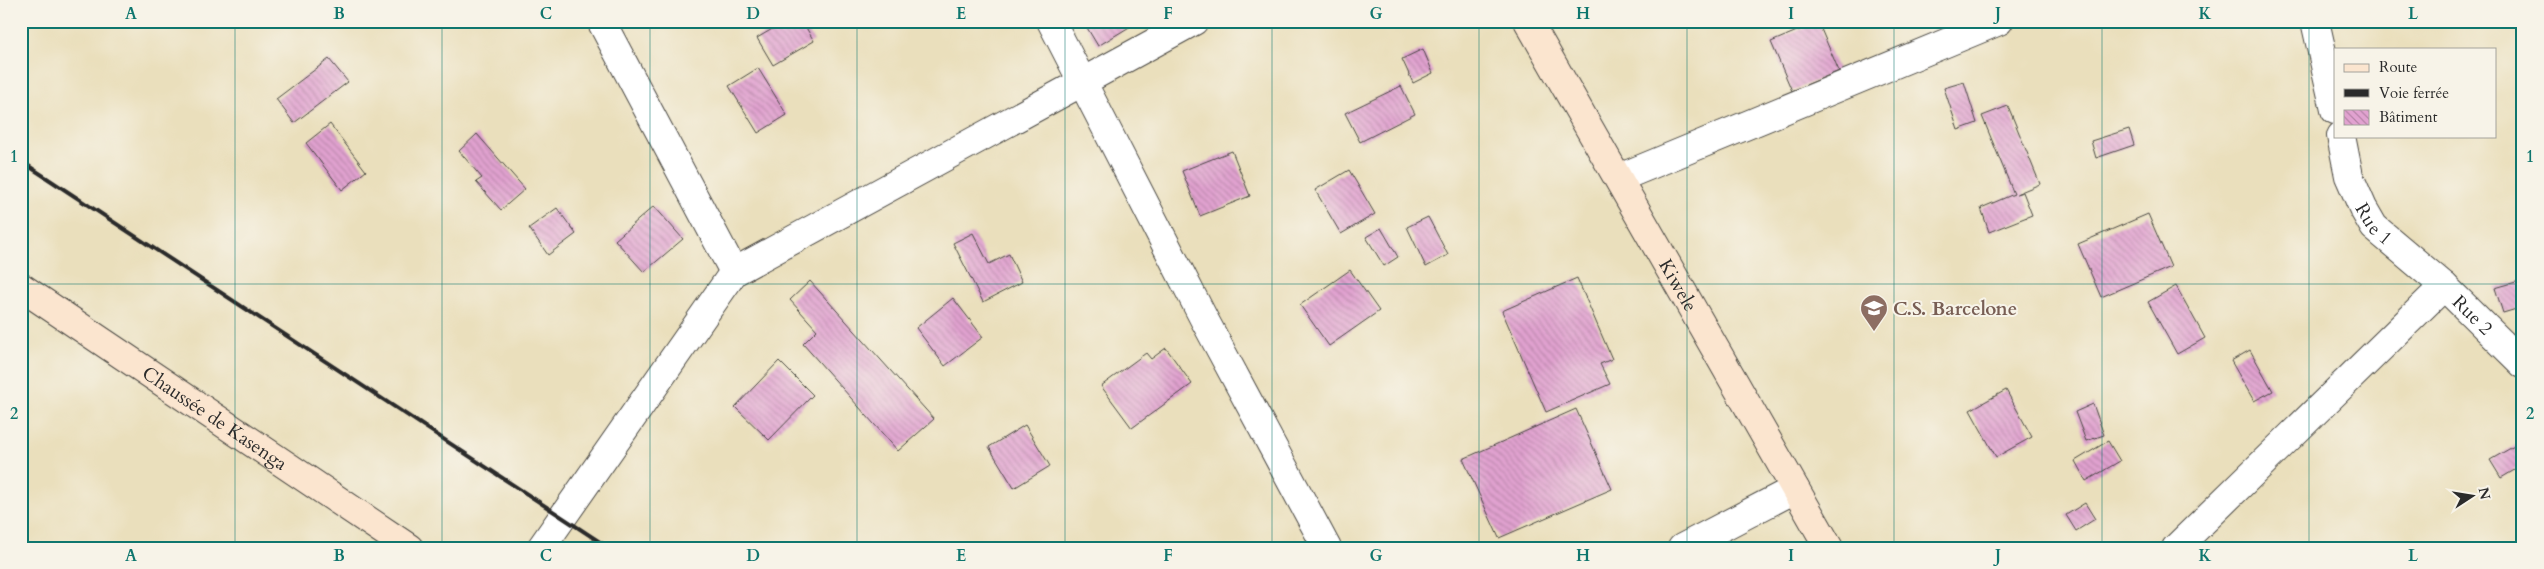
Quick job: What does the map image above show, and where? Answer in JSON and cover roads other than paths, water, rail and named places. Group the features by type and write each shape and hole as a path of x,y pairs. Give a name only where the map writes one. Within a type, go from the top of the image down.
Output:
{"street":[{"path":"601,21 734,272"},
{"path":"1051,21 1200,310 1327,548"},
{"path":"541,548 734,272 1194,21"},
{"name":"Kiwele","path":"1528,21 1828,548"},
{"path":"1619,178 1999,21"},
{"path":"2315,21 2334,106"},
{"name":"Rue 1","path":"2341,138 2349,176 2362,208 2374,227 2444,286"},
{"path":"2176,548 2444,286"},
{"name":"Rue 2","path":"2444,286 2523,364"},
{"name":"Chaussée de Kasenga","path":"21,287 409,548"},
{"path":"1682,548 1795,489"}],"railway":[{"path":"21,161 609,548"}],"place":[{"name":"C.S. Barcelone","path":"1874,332"}]}
